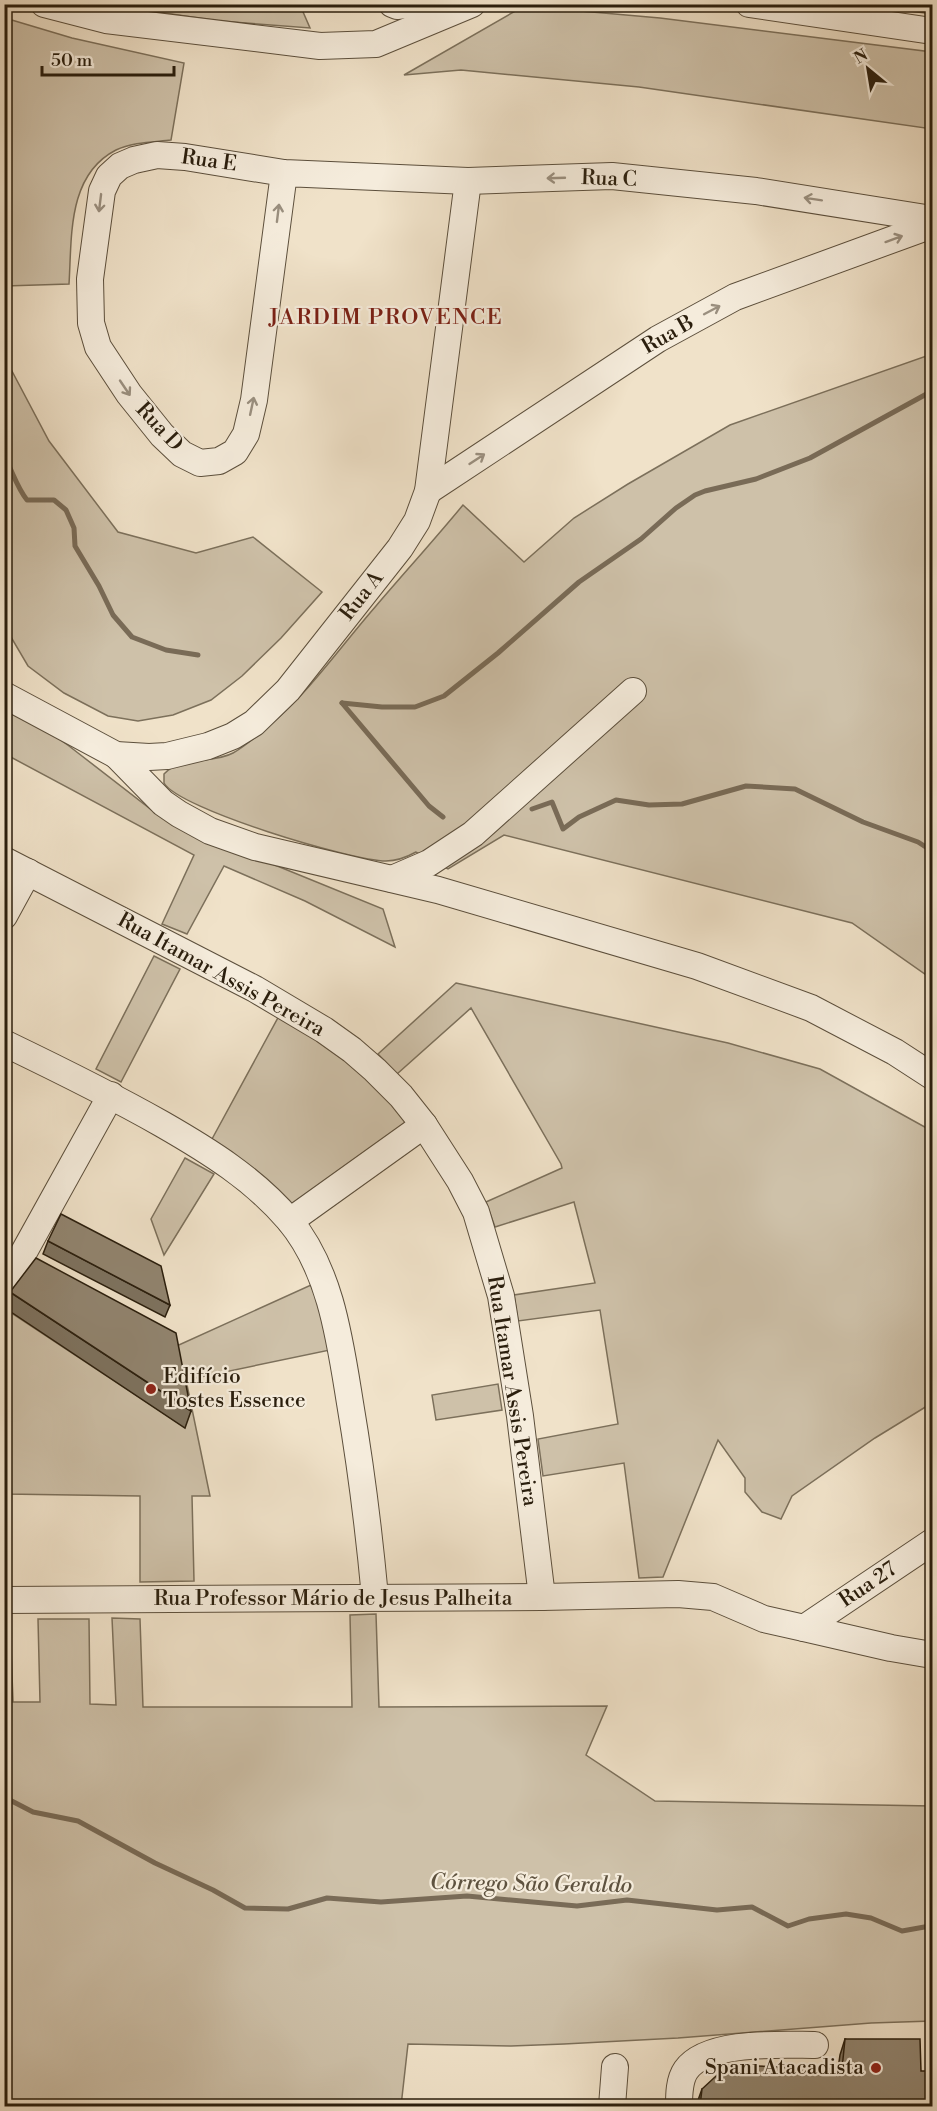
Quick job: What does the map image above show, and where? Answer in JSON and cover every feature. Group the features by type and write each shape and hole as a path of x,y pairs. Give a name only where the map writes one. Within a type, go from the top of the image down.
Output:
{"street":[{"path":"44,4 106,20 320,46 376,44 472,4"},
{"path":"392,4 397,6 412,4"},
{"path":"749,4 933,30"},
{"name":"Rua E","path":"134,160 157,155 185,157 284,173"},
{"name":"Rua D","path":"134,160 120,166 109,176 102,191 90,279 91,323 98,347 129,394 162,435 182,454 200,463 219,461 235,452 246,434 254,400 284,173"},
{"name":"Rua C","path":"284,173 468,181 612,176 756,190 933,219"},
{"name":"Rua A","path":"4,695 116,755 149,757 186,752 233,735 254,723 288,690 400,548 417,520 428,491 468,181"},
{"path":"848,205 860,216 865,233 861,250"},
{"name":"Rua B","path":"428,491 658,339 735,297 933,225"},
{"path":"392,879 437,858 473,834 633,691"},
{"path":"116,755 163,803 210,831 255,847 438,890 697,966 759,987 838,1021 933,1076"},
{"name":"Rua Itamar Assis Pereira","path":"4,860 255,989 324,1030 375,1070 401,1096 424,1125 460,1181 476,1212 501,1296 520,1416 542,1597"},
{"path":"4,916 28,872"},
{"path":"4,1043 111,1095 217,1157 261,1191 290,1221 317,1267 340,1339 362,1474 375,1597"},
{"path":"4,1288 111,1095"},
{"path":"290,1221 424,1125"},
{"name":"Rua 27","path":"804,1628 933,1542"},
{"name":"Rua Professor Mário de Jesus Palheita","path":"4,1600 662,1595"},
{"name":"Rua 27","path":"662,1595 712,1598 764,1620 933,1655"},
{"path":"679,2106 683,2076 687,2068 699,2058 717,2052 753,2046 815,2045"},
{"path":"612,2106 615,2067"}],"shaded area":[{"path":"110,5 300,5 310,28 219,21"},
{"path":"862,5 932,5 932,14"},
{"path":"524,6 660,18 932,52 932,129 639,87 461,70 404,75"},
{"path":"5,18 72,38 184,63 171,140 122,147 100,161 88,175 75,209 69,284 5,286"},
{"path":"932,354 932,979 852,923 504,835 448,869 416,852 394,860 367,859 305,843 232,819 176,794 164,783 164,774 171,768 188,762 233,753 257,736 285,711 312,683 463,505 524,562 574,518 730,425"},
{"path":"4,356 49,441 118,532 196,553 253,537 322,592 281,638 242,676 211,700 173,715 138,721 108,716 64,693 28,666 8,632 4,572"},
{"path":"4,707 45,729 157,814 383,909 395,947 305,901 224,866 187,934 162,924 194,855 5,754"},
{"path":"154,956 180,969 121,1082 96,1069"},
{"path":"456,983 728,1043 820,1069 932,1131 932,1403 875,1438 792,1496 781,1519 762,1512 745,1492 745,1478 718,1440 663,1577 639,1578 624,1463 543,1476 538,1439 618,1424 600,1310 518,1321 514,1295 595,1283 574,1202 495,1227 486,1202 562,1168 561,1164 471,1008 397,1074 378,1054"},
{"path":"280,1014 353,1064 411,1121 292,1209 212,1139"},
{"path":"185,1158 214,1174 164,1255 151,1219"},
{"path":"311,1285 323,1318 330,1350 186,1380 210,1496 192,1496 194,1581 140,1582 140,1496 5,1494 4,1308 184,1427 170,1349"},
{"path":"498,1384 502,1410 436,1420 432,1395"},
{"path":"376,1614 379,1707 607,1706 586,1755 655,1801 932,1806 932,2021 871,2023 564,2044 511,2046 408,2044 401,2106 5,2106 5,1619 10,1619 13,1702 40,1702 38,1619 89,1619 90,1704 116,1705 112,1618 140,1619 143,1707 352,1707 350,1615"}],"building":[{"path":"61,1214 161,1266 170,1305 48,1241"},
{"name":"Edifício Tostes Essence","path":"36,1258 176,1333 191,1411 10,1292"},
{"name":"Spani Atacadista","path":"845,2039 920,2039 921,2071 933,2071 933,2106 700,2106 702,2089 728,2065 842,2069"}],"waterway":[{"path":"342,703 382,707 415,707 444,696 498,653 579,582 641,539 676,508 695,495 756,479 810,458 932,391"},
{"path":"4,456 27,500 54,500 66,510 74,528 75,546 113,615 132,637 166,650 198,655"},
{"path":"342,703 429,806 443,817"},
{"path":"532,809 552,802 563,829 579,817 616,800 649,805 682,804 746,786 795,789 863,822 918,842 932,851"},
{"name":"Córrego São Geraldo","path":"4,1797 33,1812 78,1821 245,1908 288,1909 327,1898 381,1902 467,1896 577,1906 627,1900 717,1910 752,1907 788,1926 809,1919 846,1914 871,1918 902,1931 930,1926 932,1928"}],"place":[{"name":"Edifício Tostes Essence","path":"151,1389"},
{"name":"Spani Atacadista","path":"876,2068"}],"district":[{"name":"JARDIM PROVENCE","path":"386,317"}]}
